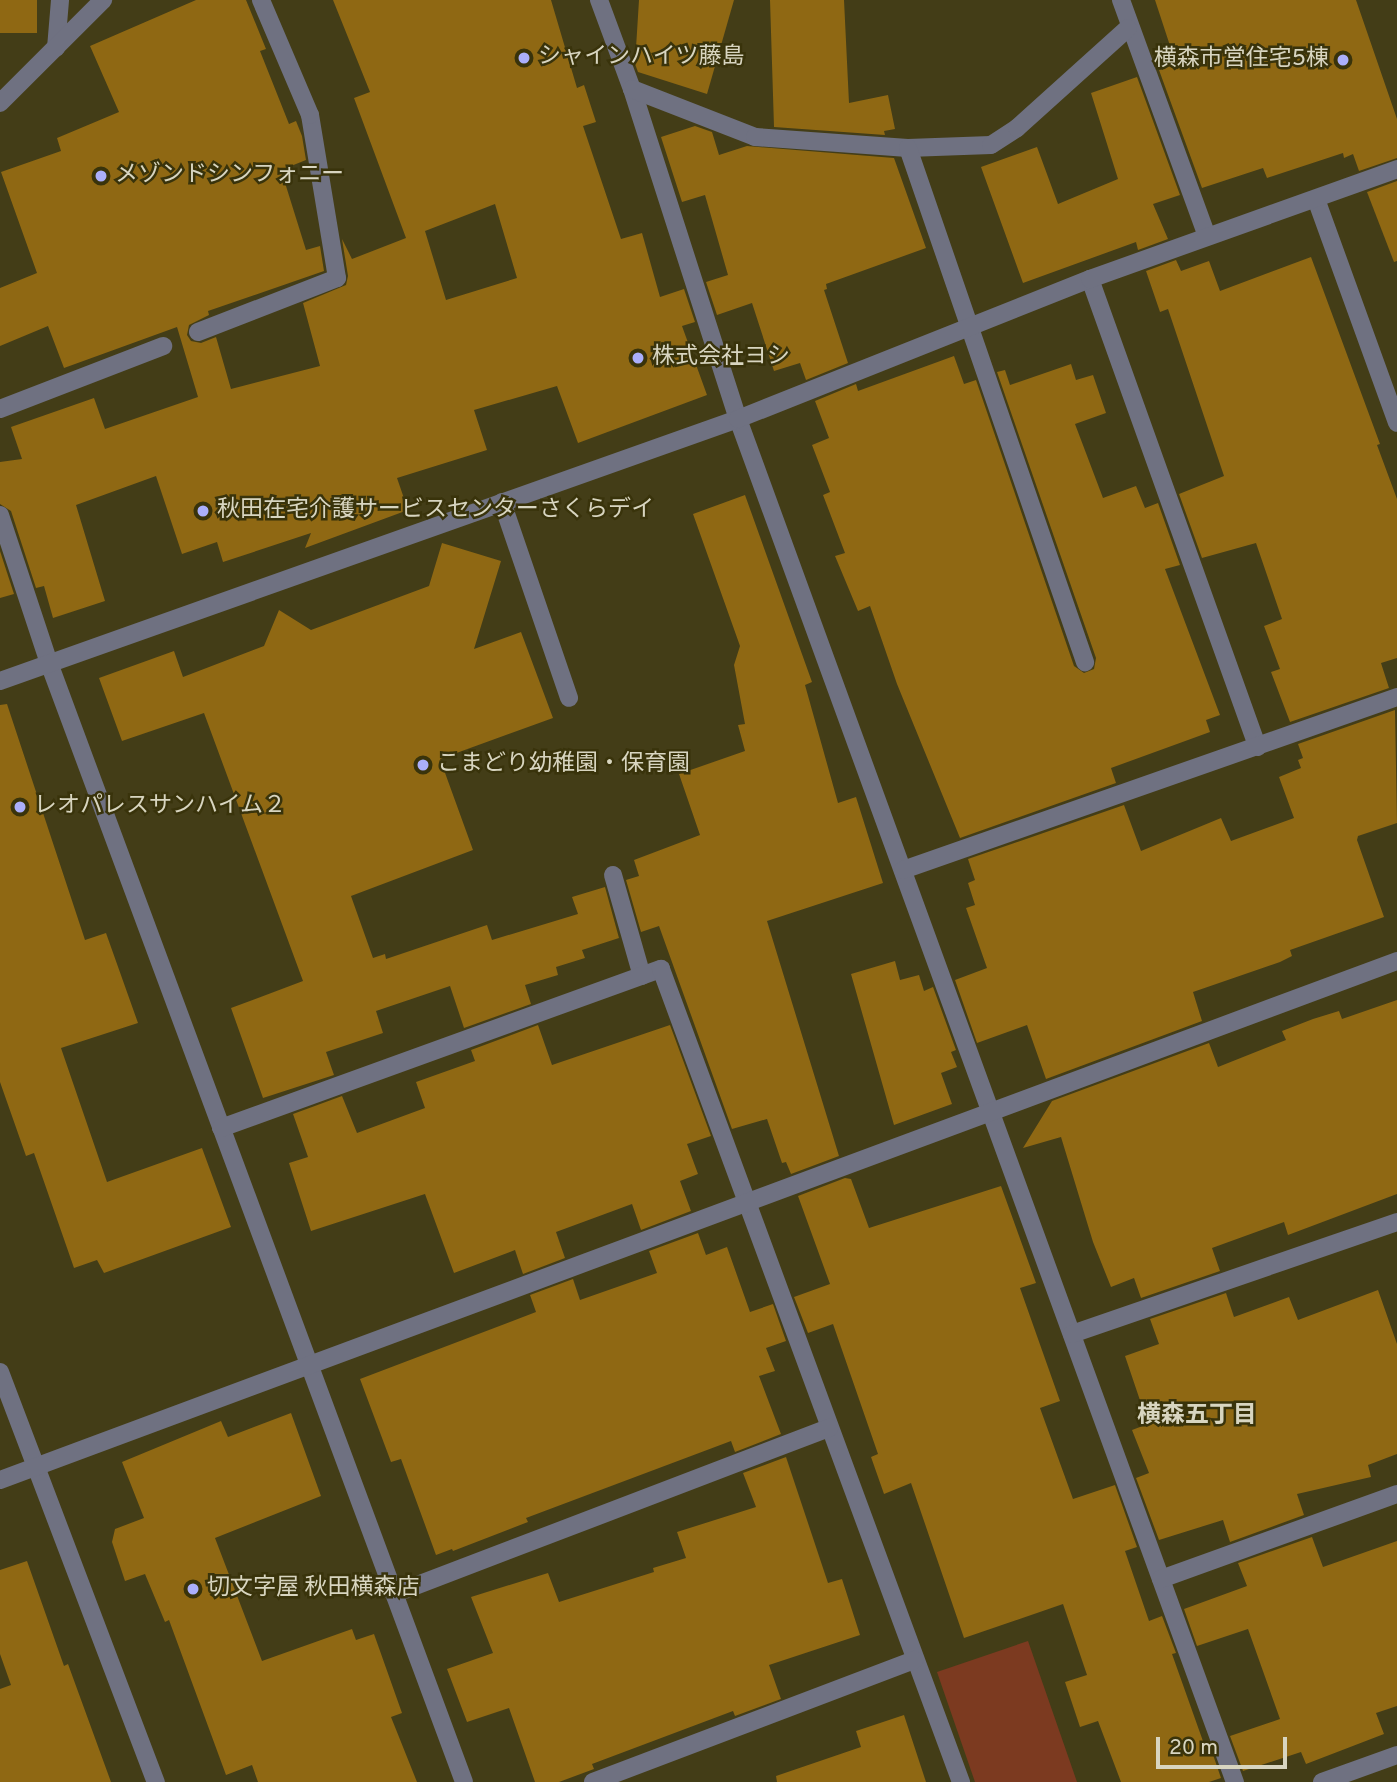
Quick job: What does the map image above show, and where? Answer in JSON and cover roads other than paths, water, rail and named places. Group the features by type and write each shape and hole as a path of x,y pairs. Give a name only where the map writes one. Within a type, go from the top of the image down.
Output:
{"street":[{"path":"56,48 60,0"},
{"path":"0,103 103,0"},
{"path":"198,332 337,278 310,115 261,0"},
{"path":"600,0 632,89 738,419 1235,1782"},
{"path":"1121,0 1128,27 1207,236"},
{"path":"632,89 755,137 908,148 991,145 1017,128 1128,27"},
{"path":"908,148 1085,662"},
{"path":"0,681 738,419 1090,279 1397,169"},
{"path":"1316,199 1397,423"},
{"path":"1090,279 1258,747"},
{"path":"0,409 163,346"},
{"path":"502,502 569,698"},
{"path":"0,515 49,663 464,1782"},
{"path":"903,870 1397,697"},
{"path":"613,875 642,976"},
{"path":"0,1480 310,1366 744,1201 1397,961"},
{"path":"221,1128 661,969 744,1201 961,1782"},
{"path":"1072,1334 1397,1222"},
{"path":"0,1372 34,1468 156,1782"},
{"path":"394,1594 829,1429"},
{"path":"1161,1579 1397,1494"},
{"path":"593,1782 915,1660"},
{"path":"1322,1782 1397,1755"}],"place":[{"name":"シャインハイツ藤島","path":"524,58"},
{"name":"横森市営住宅5棟","path":"1343,60"},
{"name":"メゾンドシンフォニー","path":"101,176"},
{"name":"株式会社ヨシ","path":"638,358"},
{"name":"秋田在宅介護サービスセンターさくらデイ","path":"203,511"},
{"name":"こまどり幼稚園・保育園","path":"423,765"},
{"name":"レオパレスサンハイム２","path":"20,807"},
{"name":"切文字屋 秋田横森店","path":"193,1589"}],"district":[{"name":"横森五丁目","path":"1197,1417"}]}
